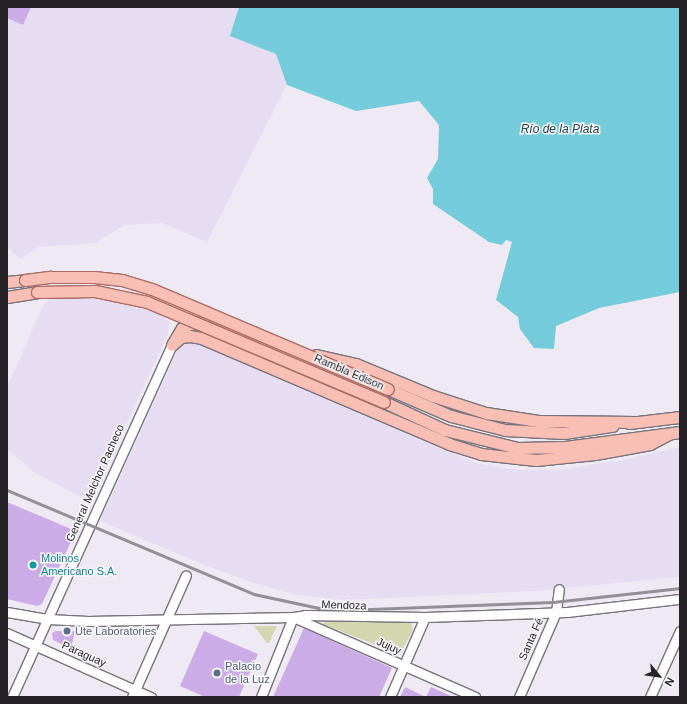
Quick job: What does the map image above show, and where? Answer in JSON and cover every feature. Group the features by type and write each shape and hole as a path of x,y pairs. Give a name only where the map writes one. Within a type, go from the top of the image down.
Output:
{"main road":[{"name":"Rambla Edison","path":"7,282 51,276 94,277 122,280 152,289 451,416 505,430 564,433 680,417"},
{"name":"Rambla Edison","path":"7,297 37,292 95,291 147,302 453,432 518,448 565,447 674,433"},
{"path":"172,345 182,328 190,324 204,322 356,364 433,396 486,413 538,421 635,422"},
{"path":"172,345 182,338 190,336 201,338 435,438 481,454 536,460 595,454 650,444 674,433"}],"street":[{"name":"General Melchor Pacheco","path":"12,697 172,345"},
{"path":"133,693 186,575"},
{"name":"Santa Fé","path":"519,697 556,612 560,589"},
{"name":"Mendoza","path":"7,612 48,619 165,620 293,617 305,615 425,617 556,612 680,599"},
{"path":"260,697 293,617"},
{"name":"Jujuy","path":"293,617 475,697"},
{"path":"390,697 425,617"},
{"path":"650,697 680,630"},
{"name":"Paraguay","path":"7,633 133,693 151,697"}],"shaded area":[{"path":"7,7 239,7 231,36 276,54 287,85 207,242 162,223 124,225 96,243 39,247 20,259 7,247"},
{"path":"65,291 126,301 161,315 170,323 168,334 91,502 35,473 7,449 7,387 42,308 53,295"},
{"path":"185,334 433,446 479,464 519,470 564,469 627,459 680,447 680,577 535,591 347,600 297,595 254,583 207,566 100,521"}],"green space":[{"path":"405,620 411,622 413,630 400,654 322,624 325,622"},
{"path":"254,626 277,626 269,643 267,643"}],"water":[{"name":"Río de la Plata","path":"239,7 680,7 680,292 599,308 556,326 554,349 534,348 520,329 518,317 496,300 512,242 506,240 502,245 489,242 433,204 433,189 427,178 438,159 439,125 419,101 356,111 287,85 276,54 230,36"}],"building":[{"path":"8,7 31,7 23,25 7,18"},
{"name":"Molinos Americano S.A.","path":"7,502 76,531 42,604 37,606 7,599"},
{"path":"304,628 392,668 379,697 273,697"},
{"path":"56,631 75,631 71,648 53,640 52,633"},
{"name":"Palacio de la Luz","path":"204,631 258,654 239,697 205,697 180,686"},
{"path":"405,687 426,697 400,697"},
{"path":"431,687 453,697 426,697"}],"railway":[{"path":"7,490 254,594 319,608 371,609 553,602 680,588"}],"place":[{"name":"Molinos Americano S.A.","path":"33,565"},
{"name":"Ute Laboratories","path":"67,631"},
{"name":"Palacio de la Luz","path":"217,673"}]}
